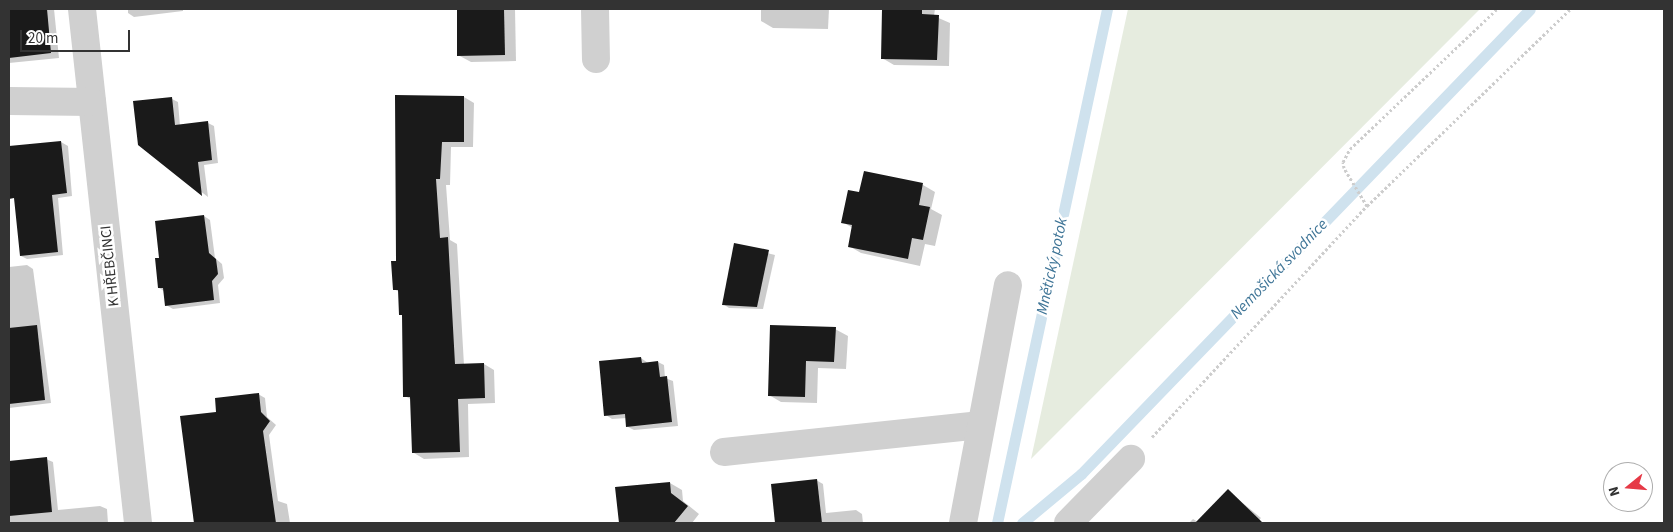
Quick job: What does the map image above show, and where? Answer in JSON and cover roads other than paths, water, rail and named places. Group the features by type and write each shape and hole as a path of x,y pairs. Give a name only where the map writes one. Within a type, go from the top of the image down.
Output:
{"street":[{"name":"K HŘEBČINCI","path":"82,9 138,523"},
{"path":"595,9 596,59"},
{"path":"9,101 92,102"},
{"path":"964,523 1008,286"},
{"path":"724,452 981,425"},
{"path":"1068,523 1132,459"}],"waterway":[{"name":"Mnětický potok","path":"997,523 1107,9"},
{"name":"Nemošická svodnice","path":"1022,523 1081,474 1530,9"}]}
